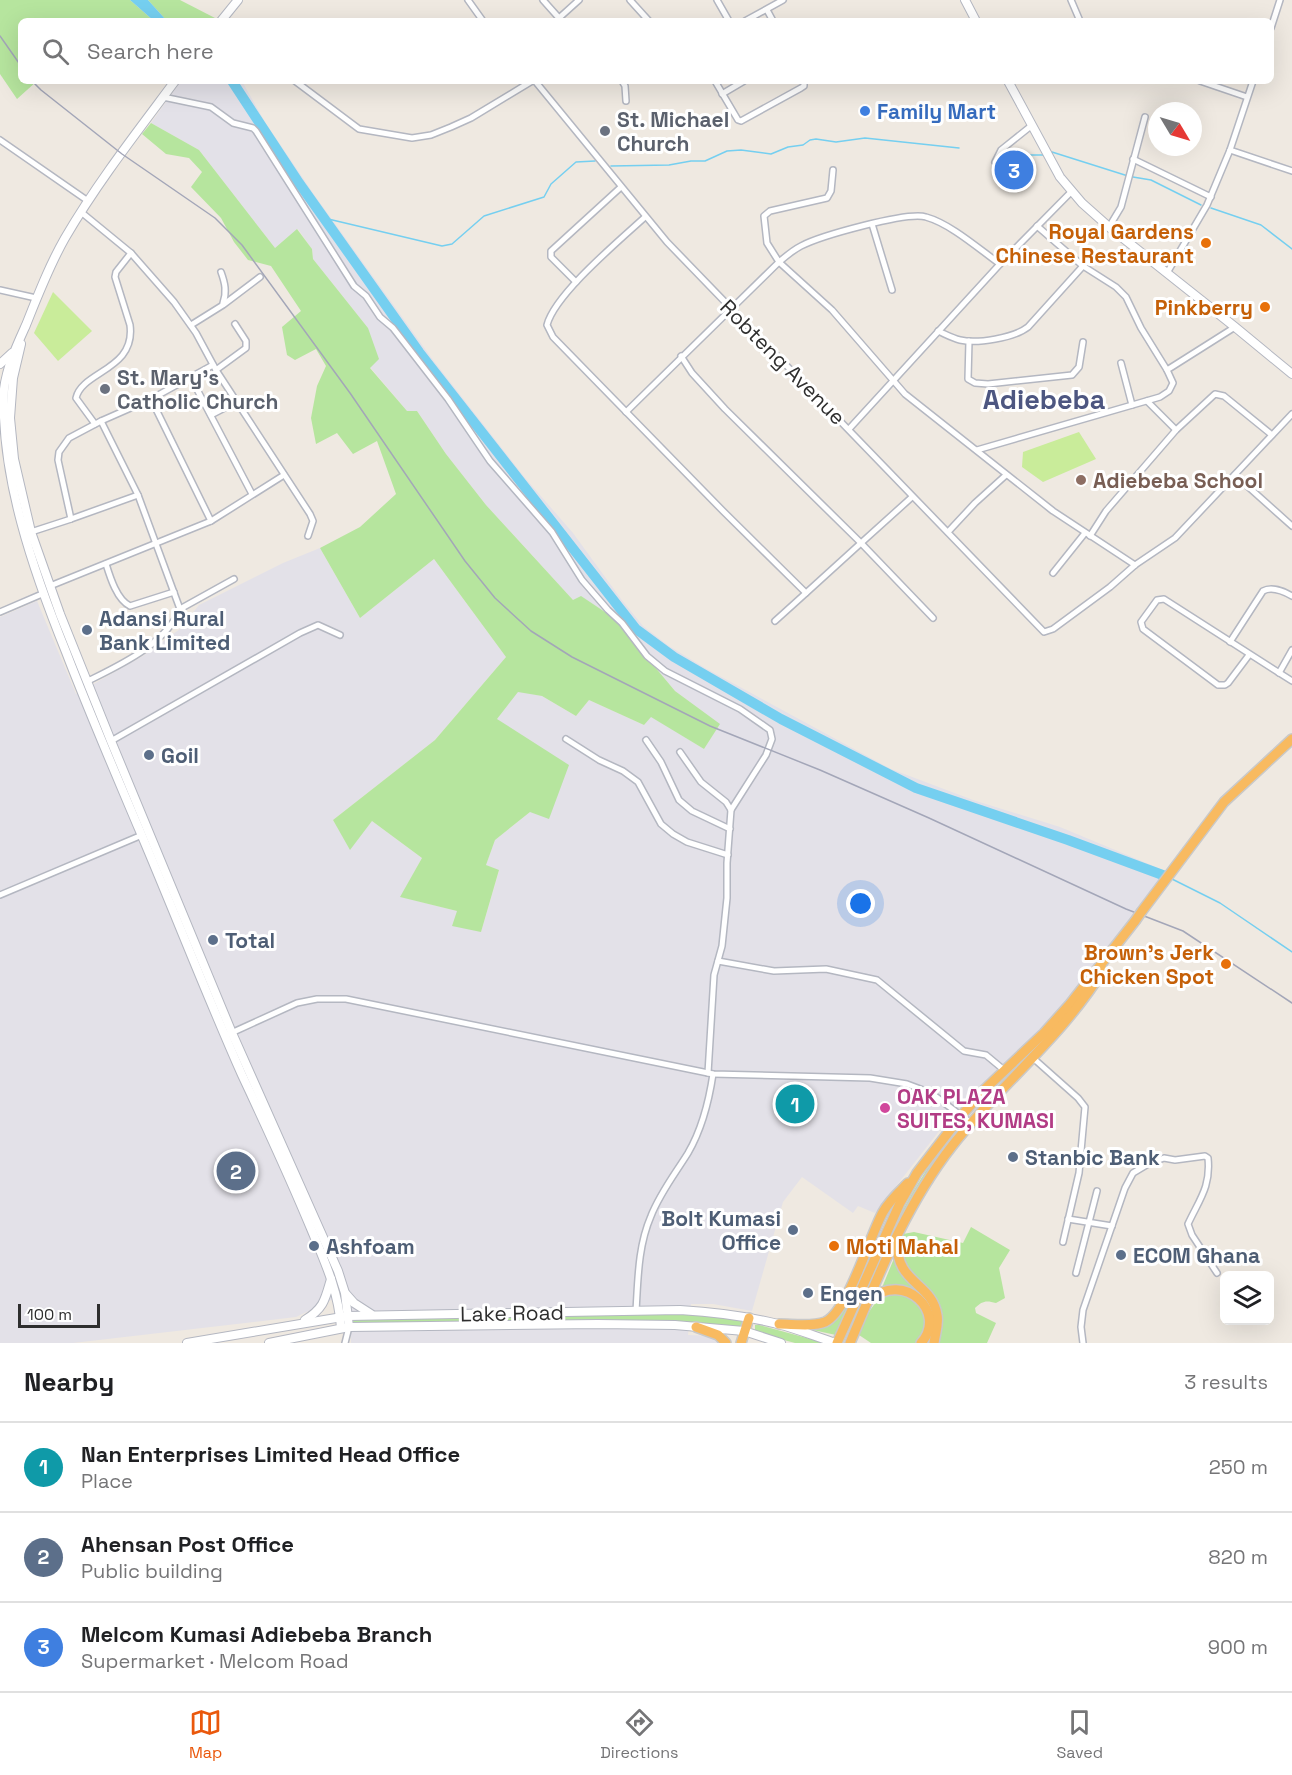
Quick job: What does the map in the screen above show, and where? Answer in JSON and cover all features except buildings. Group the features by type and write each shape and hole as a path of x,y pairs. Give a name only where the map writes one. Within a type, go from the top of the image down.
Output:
{"highway":[{"path":"850,1343 897,1234 934,1172 991,1100 1034,1058 1229,796 1292,739"},
{"path":"779,1324 819,1324 834,1317 858,1271 884,1211 961,1116 1004,1070 1075,1004"},
{"path":"836,1343 900,1203 917,1173"},
{"path":"897,1234 897,1255 902,1268 928,1296 937,1311 938,1326 934,1342"},
{"path":"866,1305 880,1293 895,1289 909,1292 924,1306 929,1320 927,1334 921,1343"},
{"path":"741,1343 749,1318"},
{"path":"696,1327 718,1335 726,1343"}],"main road":[{"path":"227,18 238,0"},
{"path":"965,0 974,18"},
{"path":"145,833 102,744 42,594 22,535 12,496 1,417 2,388 15,350 50,266 88,201 173,84"},
{"path":"1010,84 1060,177 1071,192 1108,227 1292,374"},
{"path":"24,330 13,378 10,418 14,459 31,532 145,833 302,1206 344,1316"},
{"path":"0,364 15,350"},
{"path":"228,1034 322,1231 338,1271 345,1293 345,1327"},
{"path":"301,1322 321,1308 331,1278"},
{"path":"345,1293 354,1303 373,1315"},
{"name":"Lake Road","path":"187,1343 344,1316 691,1311 723,1313 779,1324 836,1343"},
{"name":"Lake Road","path":"269,1343 345,1327 598,1324 744,1331 781,1343"}],"street":[{"path":"468,0 481,18"},
{"path":"543,0 557,18"},
{"path":"561,18 579,0"},
{"path":"630,0 646,18"},
{"path":"717,0 727,18"},
{"path":"751,18 783,0"},
{"path":"1071,0 1079,18"},
{"path":"1274,19 1280,0"},
{"path":"767,10 771,18"},
{"path":"299,84 359,129 412,138 431,135 471,118 528,84"},
{"name":"Robteng Avenue","path":"535,84 645,217 731,310 1044,632 1053,629 1110,587 1135,565"},
{"path":"624,84 626,101"},
{"path":"717,84 738,120 741,121 801,88 804,84"},
{"path":"722,94 739,84"},
{"path":"1209,84 1247,97"},
{"path":"1167,273 1211,197 1230,150 1252,84"},
{"path":"163,97 211,107 233,123 256,131 354,286 366,296 380,317 393,328 448,399 490,461 552,532 582,580 622,623 646,656 665,671 740,709 770,730 772,738 766,755 731,810 727,898 722,946 714,975 708,1100 688,1152 658,1200 644,1234 636,1311"},
{"path":"1108,227 1120,211 1145,117"},
{"path":"995,162 1001,150 1031,126"},
{"path":"0,140 88,201"},
{"path":"1230,150 1292,171"},
{"path":"1133,159 1211,197"},
{"path":"833,170 831,191 826,198 770,210 764,216 767,243 779,262 832,310 905,394 1006,475 1088,535 1135,565 1182,532 1292,414"},
{"path":"576,282 551,257 551,251 621,187"},
{"path":"849,429 938,330 1071,192"},
{"path":"81,212 131,253 166,291 191,325 214,368 313,521 308,536"},
{"path":"626,412 779,262 794,250 810,242 872,224 924,216 959,235 1000,264"},
{"path":"645,217 576,282 551,314 547,329 806,593"},
{"path":"872,224 892,290"},
{"path":"977,450 1147,401 1166,394 1171,387 1172,379 1141,328 1126,297 1116,287 1083,266 1037,226"},
{"path":"131,253 115,274 130,325 128,345 121,357 83,387 76,398 98,422 138,495 180,609"},
{"path":"938,330 953,338 969,341 998,338 1025,330 1083,266"},
{"path":"221,272 226,284 223,305"},
{"path":"191,325 223,305 260,277"},
{"path":"0,290 36,298"},
{"path":"71,519 59,472 59,452 69,438 98,422 214,368 246,348 246,341 235,324"},
{"path":"1167,370 1235,327"},
{"path":"969,341 968,379 975,383 988,384 1072,375 1079,367 1083,342"},
{"path":"681,356 692,373 725,409 861,543 933,618"},
{"path":"1121,363 1132,405"},
{"path":"191,378 252,494"},
{"path":"1053,573 1176,430 1211,397 1220,393 1272,435"},
{"path":"151,399 211,521"},
{"path":"1147,401 1176,430"},
{"path":"211,415 236,402"},
{"path":"50,586 211,521 284,475"},
{"path":"948,532 1006,475"},
{"path":"1235,475 1292,526"},
{"path":"31,532 138,495"},
{"path":"775,621 912,497"},
{"path":"106,564 115,587 126,604 130,606 174,592"},
{"path":"88,681 148,646 173,624 180,609 234,579"},
{"path":"1230,642 1263,591 1279,590 1292,596"},
{"path":"0,612 42,594"},
{"path":"1249,655 1228,683 1218,685 1143,629 1141,622 1157,600 1162,598 1292,681"},
{"path":"111,741 300,633 318,625 340,635"},
{"path":"1279,673 1292,650"},
{"path":"566,739 598,760 624,771 638,782 661,824 673,834 687,842 728,855"},
{"path":"646,740 661,762 683,804 692,811 730,829"},
{"path":"680,752 701,782 726,802 731,810"},
{"path":"0,895 145,833"},
{"path":"718,961 774,971 826,969 877,980 964,1051 986,1055 1004,1070"},
{"path":"228,1034 297,1003 317,999 345,999 711,1074 870,1078 919,1088 931,1093 971,1123"},
{"path":"1034,1058 1078,1098 1084,1107 1079,1173 1063,1242"},
{"path":"1083,1343 1081,1328 1083,1310 1112,1226 1133,1173 1148,1164 1164,1158 1175,1160 1205,1156 1208,1158 1208,1182 1204,1195 1188,1224 1192,1235 1217,1273"},
{"path":"1076,1273 1097,1191"},
{"path":"1068,1219 1112,1226"},
{"path":"345,1327 345,1343"}],"shaded area":[{"path":"179,84 244,84 265,122 313,193 433,360 526,479 573,533 643,626 669,646 891,769 973,800 1060,827 1168,872 1078,988 1032,1038 969,1097 875,1213 858,1206 853,1213 802,1177 783,1202 752,1311 713,1304 691,1304 688,1335 712,1336 720,1343 351,1343 350,1291 296,1317 73,1343 0,1343 0,617 37,601 76,694 143,656 180,629 199,605 283,563 320,548 360,618 434,559 506,657 435,740 333,820 350,849 372,821 422,858 401,897 457,911 481,932 499,871 486,865 495,840 530,812 497,719 518,691 542,696 576,716 589,700 644,725 651,716 704,749 719,724 675,691 614,618 573,600 486,505 446,454 417,411 407,411 370,367 368,328 313,259 312,249 298,229 275,248 199,150 151,123"}],"green space":[{"path":"0,0 130,0 151,18 18,18 18,84 34,84 17,99 0,74"},
{"path":"148,0 180,0 215,18 164,18"},
{"path":"151,123 199,150 275,248 297,229 312,249 313,259 368,328 379,359 370,368 407,411 417,411 446,454 486,505 573,600 581,596 614,618 675,691 720,724 704,749 651,717 644,725 589,700 576,716 542,696 518,692 497,719 569,765 549,819 530,812 495,840 486,865 499,870 481,932 452,926 457,911 400,897 422,858 372,821 350,850 333,820 435,740 506,657 434,559 360,618 320,548 360,527 396,494 377,441 353,454 337,433 316,444 311,418 317,386 326,366 316,349 295,360 287,355 282,327 301,311 271,266 248,260 234,242 221,218 191,187 202,172 189,158 166,154 142,134"},
{"path":"53,292 92,331 58,361 34,333"},
{"path":"1079,432 1096,459 1043,482 1022,467 1023,452"},
{"path":"962,1122 964,1124 914,1195 889,1240 921,1179"},
{"path":"971,1227 1010,1250 999,1268 1005,1298 996,1303 984,1302 975,1308 976,1313 996,1323 987,1343 939,1343 942,1315 939,1304 905,1263 902,1251 903,1234 914,1232 963,1243"},
{"path":"895,1256 902,1274 930,1307 933,1318 930,1343 925,1343 930,1334 920,1297 881,1290"},
{"path":"896,1294 913,1301 923,1312 924,1327 916,1343 871,1343 859,1335 868,1314 876,1303"},
{"path":"846,1305 849,1305 836,1335 799,1327 815,1327 832,1322"},
{"path":"684,1314 746,1320 744,1329 627,1321 356,1325 353,1322 354,1318"},
{"path":"755,1325 825,1343 795,1343 755,1332"}],"water":[{"path":"130,0 148,0 164,18 151,18"}],"waterway":[{"path":"234,84 299,183 419,352 636,629 674,657 781,719 916,788 1168,877"},
{"path":"611,166 669,165 705,161 727,151 741,150 771,154 816,139 836,142 865,138 959,148"},
{"path":"1052,152 1128,176"},
{"path":"1003,155 1043,155"},
{"path":"324,218 442,246 452,244 484,216 544,197 551,184 576,162 595,161"},
{"path":"1133,177 1151,180 1201,205"},
{"path":"1211,208 1261,225 1292,249"},
{"path":"1172,879 1220,903 1292,952"}],"railway":[{"path":"0,36 18,62"},
{"path":"35,84 122,154 215,218 242,245 350,393 465,561 495,598 531,631 572,657 710,726 820,770 1126,909 1183,931 1292,1003"}],"place":[{"name":"Family Mart","path":"865,111"},
{"name":"St. Michael Church","path":"605,131"},
{"name":"Melcom Kumasi Adiebeba Branch","path":"1014,170"},
{"name":"Royal Gardens Chinese Restaurant","path":"1206,243"},
{"name":"Pinkberry","path":"1265,307"},
{"name":"St. Mary's Catholic Church","path":"105,389"},
{"name":"Adiebeba School","path":"1081,480"},
{"name":"Adansi Rural Bank Limited","path":"87,630"},
{"name":"Goil","path":"149,755"},
{"name":"Total","path":"213,940"},
{"name":"Brown's Jerk Chicken Spot","path":"1226,964"},
{"name":"Nan Enterprises Limited Head Office","path":"795,1104"},
{"name":"OAK PLAZA SUITES, KUMASI","path":"885,1108"},
{"name":"Stanbic Bank","path":"1013,1157"},
{"name":"Ahensan Post Office","path":"236,1171"},
{"name":"Bolt Kumasi Office","path":"793,1230"},
{"name":"Ashfoam","path":"314,1246"},
{"name":"Moti Mahal","path":"834,1246"},
{"name":"ECOM Ghana","path":"1121,1255"},
{"name":"Engen","path":"808,1293"}],"district":[{"name":"Adiebeba","path":"1044,399"}]}
